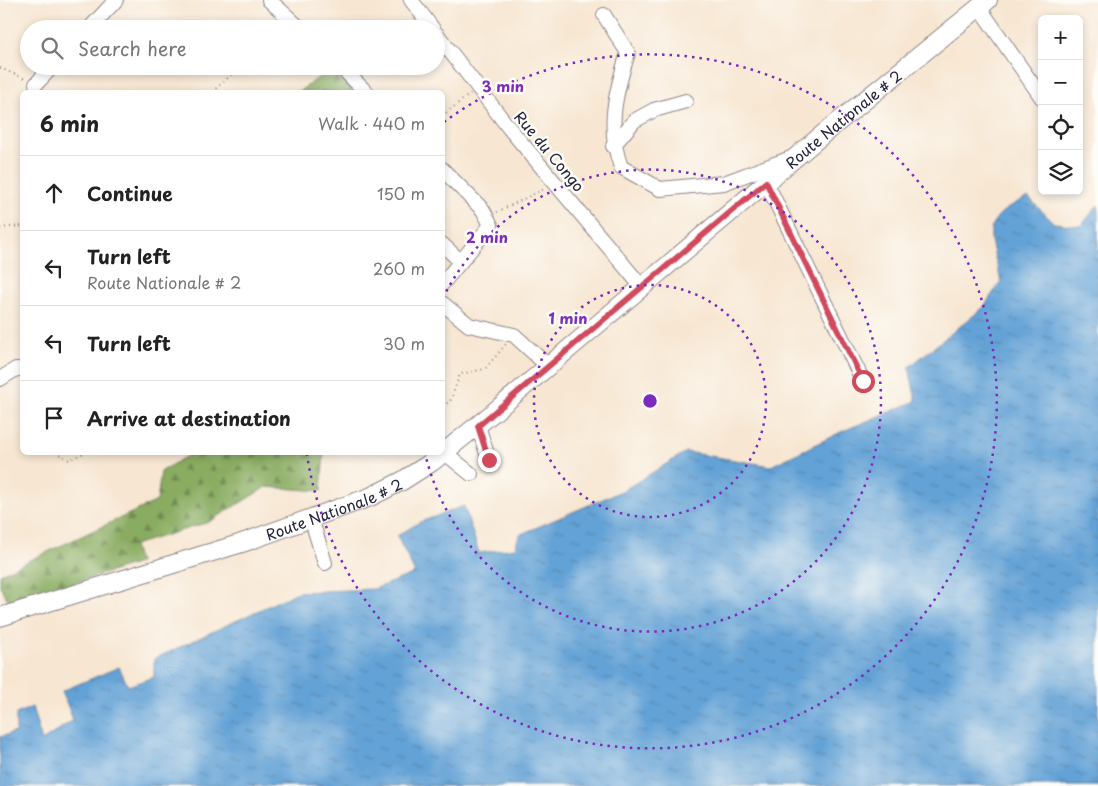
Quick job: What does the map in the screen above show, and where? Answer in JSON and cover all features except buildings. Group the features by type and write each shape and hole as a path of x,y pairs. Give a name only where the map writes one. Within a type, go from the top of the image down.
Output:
{"main road":[{"name":"Route Nationale # 2","path":"445,451 478,426 766,182 983,3"},
{"name":"Route Nationale # 2","path":"0,617 242,543 370,497 402,482 440,455"}],"street":[{"path":"97,20 116,0"},
{"path":"411,0 426,20"},
{"path":"278,3 293,20"},
{"path":"983,3 1038,92"},
{"path":"604,15 628,52 615,94 613,146 621,167 660,189 724,183 799,155"},
{"name":"Rue du Congo","path":"445,45 555,183 642,287"},
{"path":"36,84 44,75"},
{"path":"349,75 364,90"},
{"path":"613,146 634,121 654,110 686,101"},
{"path":"445,172 483,210 491,225 445,280"},
{"path":"766,182 863,381"},
{"path":"445,247 460,261"},
{"path":"445,305 469,325 514,335 548,366"},
{"path":"0,379 20,369"},
{"path":"478,426 489,460"},
{"path":"445,453 471,474"},
{"path":"311,518 325,563"}],"path":[{"path":"0,68 36,84"},
{"path":"214,90 231,75"},
{"path":"445,114 478,88"},
{"path":"487,217 555,183"},
{"path":"0,228 20,226"},
{"path":"445,404 450,402 460,374 485,369 514,335"},
{"path":"60,455 69,460 80,455"}],"green space":[{"path":"322,75 337,75 353,90 301,90"},
{"path":"189,455 324,455 321,491 266,487 209,522 134,545 139,563 10,603 0,586 0,574 157,501 161,471"}],"water":[{"path":"1028,197 1054,223 1081,226 1098,205 1098,786 0,786 0,737 16,732 16,714 32,707 42,741 73,720 62,691 119,667 128,686 154,677 154,659 298,592 374,589 415,573 397,536 420,522 464,506 479,553 515,548 519,535 624,490 686,452 771,466 843,431 916,401 909,367 983,308 1001,281 991,240 991,230 994,222 1001,214"}],"route":[{"path":"489,460 478,426 766,182 863,381"}]}
